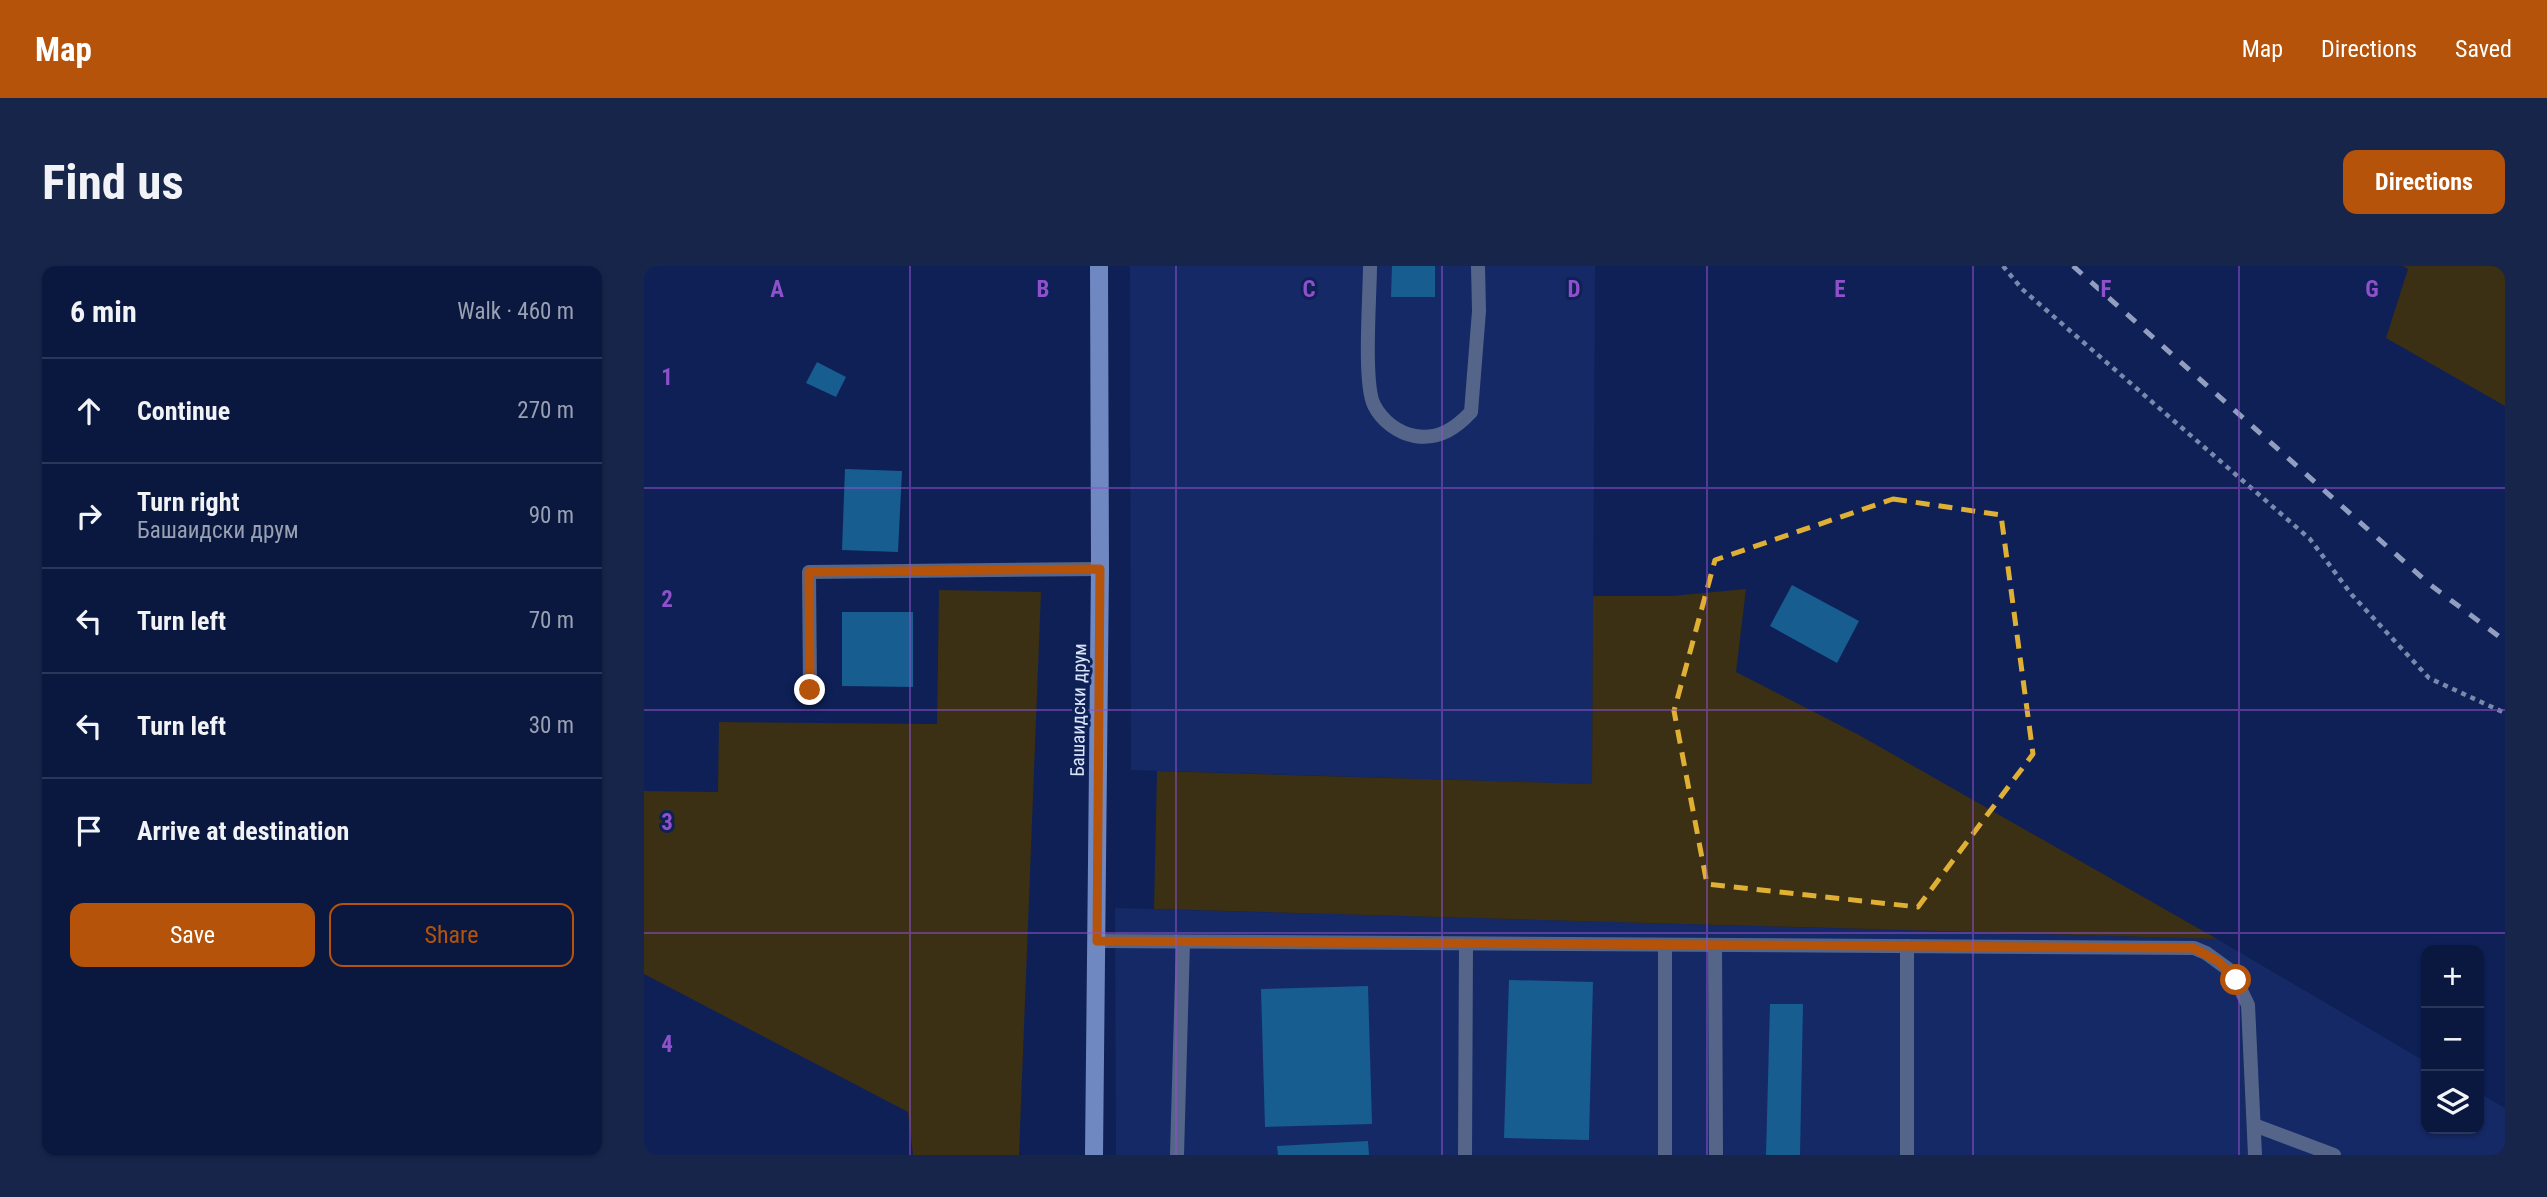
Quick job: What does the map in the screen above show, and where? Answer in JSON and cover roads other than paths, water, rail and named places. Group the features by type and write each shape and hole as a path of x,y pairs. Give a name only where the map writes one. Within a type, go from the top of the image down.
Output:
{"street":[{"name":"Башаидски друм","path":"1094,1155 1100,569 1099,266"}],"lane":[{"path":"1370,266 1369,391 1381,416 1403,433 1417,437 1448,432 1471,412 1479,311 1478,266"},
{"path":"810,690 809,572 1100,569"},
{"path":"1097,941 2193,948 2206,953 2228,969 2248,1005 2255,1155"},
{"path":"1177,1155 1183,942"},
{"path":"1465,1155 1466,944"},
{"path":"1665,945 1665,1155"},
{"path":"1715,945 1716,1155"},
{"path":"1907,946 1907,1155"},
{"path":"2254,1125 2334,1155"}],"railway":[{"path":"2073,266 2428,583 2505,641"}]}
